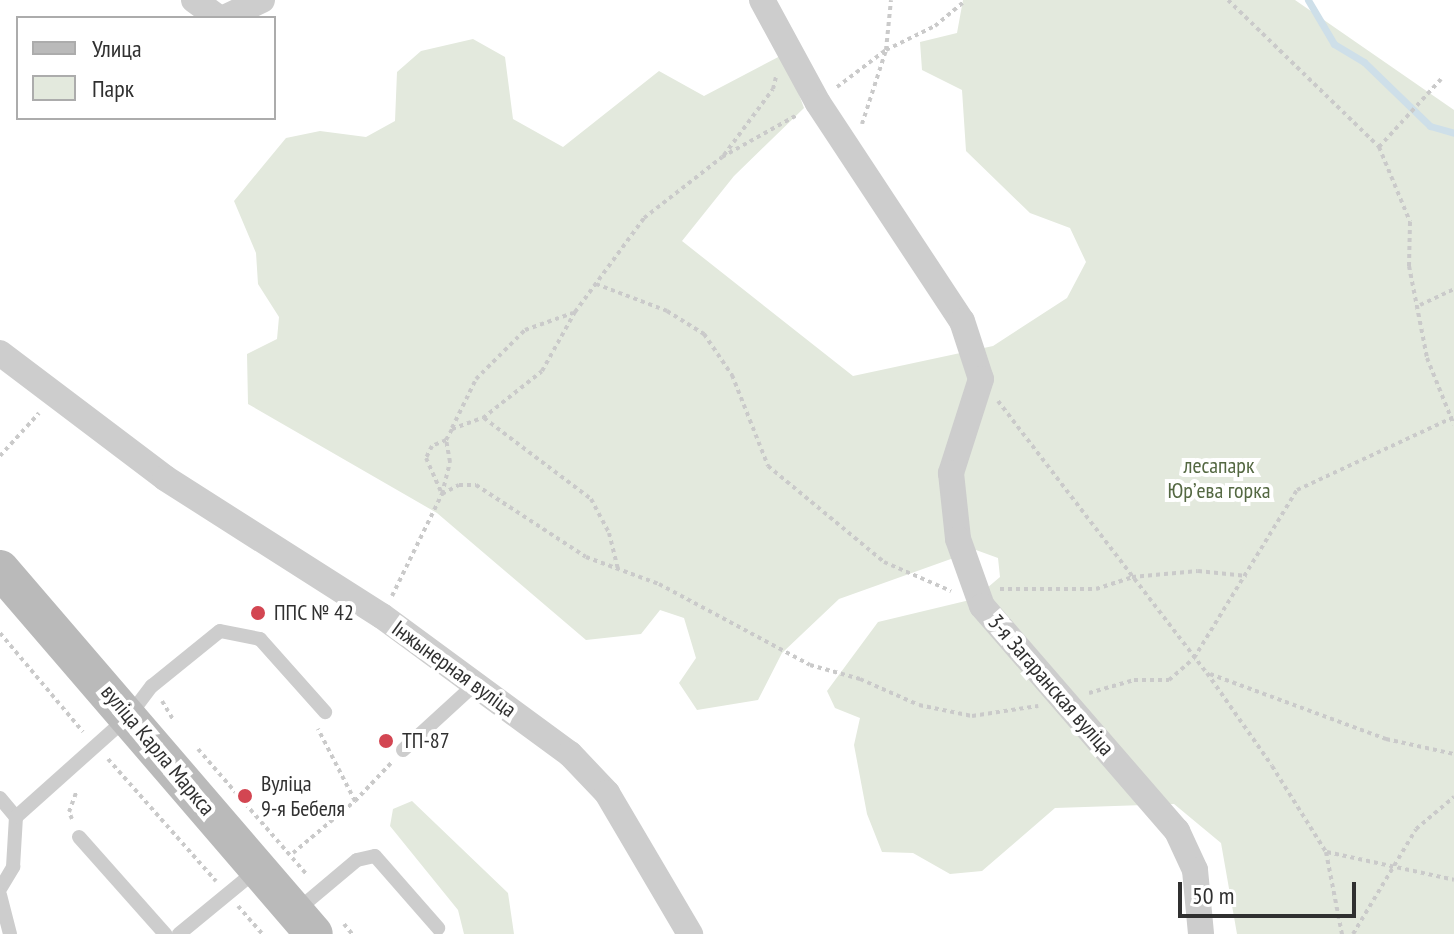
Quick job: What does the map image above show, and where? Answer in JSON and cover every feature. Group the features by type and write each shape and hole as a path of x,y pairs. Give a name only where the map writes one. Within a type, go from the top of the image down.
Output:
{"main road":[{"name":"вуліца Карла Маркса","path":"0,569 258,869 308,913"}],"street":[{"path":"194,0 219,16"},
{"path":"226,16 262,0"},
{"path":"762,0 818,103 962,321 981,379"},
{"name":"Інжынерная вуліца","path":"0,353 165,478 382,616 570,754 607,793 690,934"},
{"name":"3-я Загаранская вуліца","path":"981,379 951,473 958,539 982,606 1177,831 1195,870 1201,934"}],"lane":[{"path":"16,817 129,716 152,686 220,631 260,639 325,712"},
{"path":"403,750 475,684"},
{"path":"0,798 16,817 13,867 0,889"},
{"path":"79,837 165,934"},
{"path":"308,913 357,860 375,856 438,928"},
{"path":"179,934 258,869"},
{"path":"0,895 10,934"}],"path":[{"path":"850,151 886,50 891,0"},
{"path":"452,429 483,418 542,371 575,312 644,218 722,157 818,103 886,50 935,26 966,0"},
{"path":"1228,0 1379,147 1410,222 1409,266 1420,305 1427,358 1454,425"},
{"path":"722,157 773,89 786,44"},
{"path":"1379,147 1441,79"},
{"path":"596,284 667,311 704,334 732,375 768,466 836,527 884,562 946,592 975,586 1096,589 1132,577 1198,571 1247,576"},
{"path":"1420,305 1454,289"},
{"path":"442,494 426,458 432,446 446,440 476,379 525,330 575,312"},
{"path":"981,379 1207,673 1326,852 1342,934"},
{"path":"0,456 55,397"},
{"path":"442,494 459,485 476,485 586,557 659,584 810,665 860,679 919,705 972,716 1066,703 1134,680 1169,680 1194,658 1297,490 1453,417"},
{"path":"483,418 591,499 609,533 618,569"},
{"path":"382,616 442,494 450,462 446,440"},
{"path":"0,633 96,747 262,934"},
{"path":"1207,673 1386,739 1454,754"},
{"path":"152,686 184,733"},
{"path":"315,725 355,801"},
{"path":"194,744 293,853 308,913"},
{"path":"79,837 69,812 96,747"},
{"path":"293,853 355,801 403,750"},
{"path":"1353,934 1416,829 1454,797"},
{"path":"1326,852 1454,880"}],"green space":[{"name":"лесапарк Юрʼева горка","path":"963,0 1295,0 1454,110 1454,934 1237,934 1221,843 1174,804 1055,808 982,871 950,874 913,853 882,852 867,814 854,745 860,718 835,708 827,691 878,622 974,599 1000,577 998,558 976,550 839,599 782,653 758,700 697,710 679,683 696,658 684,618 660,610 641,634 586,640 437,513 248,404 247,354 277,339 279,317 258,284 256,253 234,201 286,138 320,131 366,137 395,121 397,72 421,51 473,39 505,57 513,119 563,147 659,71 704,96 784,54 804,108 734,176 682,241 853,376 993,346 1067,298 1086,262 1070,228 1030,213 966,151 962,90 922,70 920,42 957,33"},
{"path":"412,801 508,893 514,934 464,934 458,910 390,826 393,809"}],"waterway":[{"path":"1308,0 1334,44 1364,62 1430,126 1454,133"}],"place":[{"name":"ППС № 42","path":"258,613"},
{"name":"ТП-87","path":"386,741"},
{"name":"Вуліца 9-я Бебеля","path":"245,796"}]}
